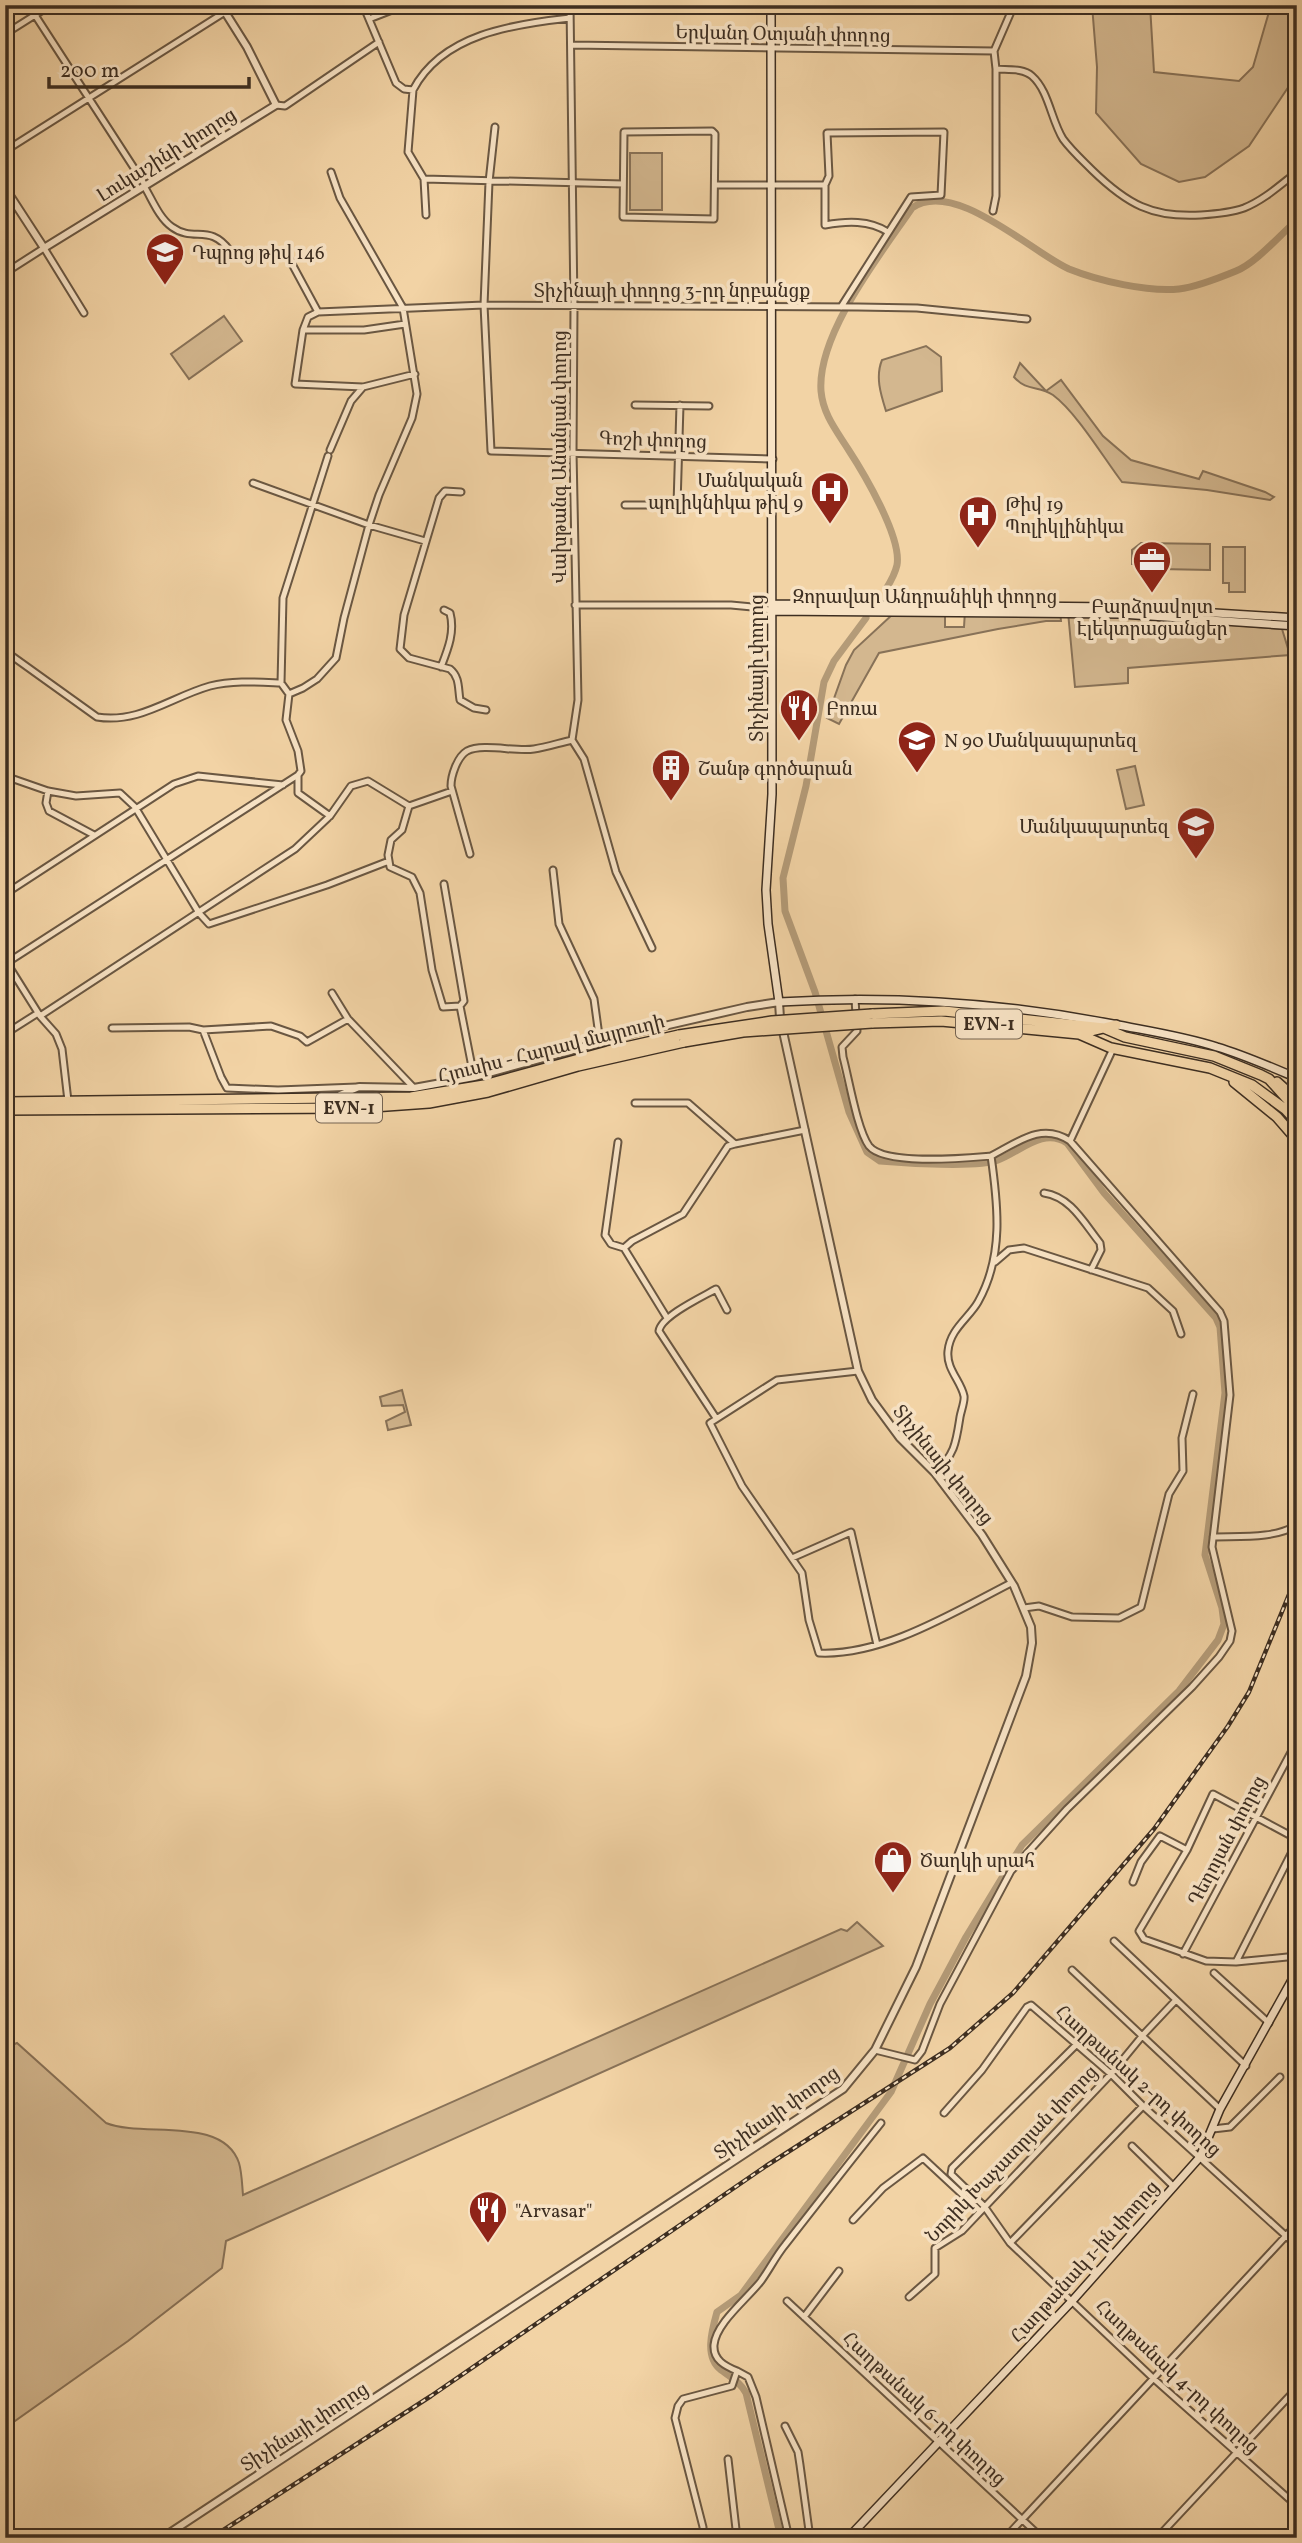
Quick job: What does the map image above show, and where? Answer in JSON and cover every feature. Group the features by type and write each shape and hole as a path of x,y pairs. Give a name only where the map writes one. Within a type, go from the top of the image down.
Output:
{"highway":[{"name":"Հյուսիս - Հարավ մայրուղի","path":"5,1102 401,1098 484,1085 608,1051 772,1021 872,1018 944,1012 1104,1028 1125,1037 1214,1056 1269,1079 1297,1110"},
{"name":"Հյուսիս - Հարավ մայրուղի","path":"872,1018 941,1021 1079,1034 1111,1048 1221,1072 1252,1085 1285,1109 1297,1122"},
{"path":"1104,1028 1119,1028"},
{"name":"Հյուսիս - Հարավ մայրուղի","path":"1079,1034 1104,1028"},
{"name":"Հյուսիս - Հարավ մայրուղի","path":"5,1110 359,1108 429,1103 488,1092 682,1038"},
{"path":"1221,1072 1277,1117 1297,1140"},
{"path":"1269,1079 1277,1082 1297,1100"}],"main road":[{"name":"Տիչինայի փողոց","path":"771,5 772,794 766,890 779,1002"},
{"name":"Զորավար Անդրանիկի փողոց","path":"771,608 1062,609 1275,620 1297,618"},
{"name":"Զորավար Անդրանիկի փողոց","path":"1275,620 1297,626"},
{"path":"779,1002 855,999 995,1006 1052,1013 1218,1047 1297,1078"},
{"name":"Հաղթանակ 1-ին փողոց","path":"848,2538 1073,2300 1200,2157 1220,2109 1297,1971"}],"street":[{"path":"5,34 51,5"},
{"path":"363,5 396,83 404,89 413,90"},
{"path":"369,19 405,5"},
{"name":"Վախթանգ Անանյան փողոց","path":"570,5 573,452 578,700 572,740"},
{"path":"993,211 996,196 994,51 1014,5"},
{"path":"5,151 229,8 276,105"},
{"path":"35,15 164,220 173,229 215,235 230,251"},
{"path":"426,215 424,179 408,152 413,90 437,60 460,44 518,24 570,18"},
{"name":"Լուկաշինի փողոց","path":"5,273 276,105 285,106 379,42"},
{"name":"Երվանդ Օտյանի փողոց","path":"571,45 772,50 994,51"},
{"path":"996,69 1022,71 1031,75 1038,83 1063,139 1074,152 1110,188 1129,202 1147,210 1182,216 1229,212 1262,199 1297,172"},
{"path":"484,304 489,182 495,127"},
{"path":"712,131 715,134 715,217 712,220 625,219 623,184 624,132 712,131"},
{"path":"841,307 911,197 942,195 944,132 827,133 830,176 825,186 825,225 856,222 877,225 888,232"},
{"path":"289,694 317,679 336,658 369,525 412,418 418,394 403,308 340,198 331,172"},
{"path":"424,179 623,184"},
{"path":"715,185 825,186"},
{"path":"5,188 84,313"},
{"path":"285,251 318,312 308,317 303,330 295,384 363,387 415,374"},
{"name":"Տիչինայի փողոց 3-րդ նրբանցք","path":"318,312 484,304 574,307 858,307 917,308 1027,319"},
{"name":"Գոշի փողոց","path":"484,304 491,451 773,458"},
{"path":"303,330 364,330 405,324"},
{"path":"68,1101 62,1049 56,1034 39,1014 6,962 167,861 301,771 298,751 286,720 289,694 281,683 283,598 329,453 351,401 363,387"},
{"path":"635,405 709,405"},
{"path":"677,505 680,405"},
{"path":"253,483 369,525 425,541"},
{"path":"461,492 442,492 404,615 400,649 409,658 455,673 460,700 474,709 486,710"},
{"path":"625,505 708,505"},
{"name":"Զորավար Անդրանիկի փողոց","path":"575,605 731,605 771,608"},
{"path":"441,667 451,639 452,620 450,613 444,610"},
{"path":"5,651 97,717 110,719 130,718 211,686 242,682 281,683"},
{"path":"470,854 452,791 452,776 467,751 534,749 572,740 584,759 615,872 652,948"},
{"path":"298,775 298,793 330,816"},
{"path":"5,776 48,791 76,796 120,793 135,807 199,913 209,924 327,885 389,861"},
{"path":"5,894 174,784 198,776 283,785"},
{"path":"5,1034 199,913 295,849 330,816 351,786 368,782 409,806 452,791"},
{"path":"48,791 46,803 49,811 94,835"},
{"path":"409,806 402,830 391,841 390,867 412,877 420,893 432,970 443,1007 460,1006 464,1001 444,884"},
{"path":"553,870 559,924 594,999 600,1043"},
{"path":"331,993 348,1019 414,1088"},
{"path":"855,999 856,1031 842,1047 843,1057 862,1129 870,1147 893,1157 991,1157 1035,1134 1049,1131 1060,1134 1070,1141 1220,1312 1224,1321 1230,1395 1212,1547 1231,1621 1230,1641 1192,1687 1067,1809 1011,1871 940,2004 922,2051 915,2060 875,2050"},
{"path":"203,1030 227,1088 414,1088 474,1077 600,1043 747,1007 779,1002"},
{"name":"Տիչինայի փողոց","path":"162,2538 843,2089 875,2050 916,1968 1026,1676 1032,1643 1031,1627 1011,1583 982,1535 935,1473 900,1438 872,1400 858,1371 780,1018 779,1002"},
{"path":"460,1006 474,1077"},
{"path":"112,1028 189,1027 203,1030 271,1026 292,1032 307,1042 348,1019"},
{"path":"1070,1141 1111,1053"},
{"path":"359,1087 372,1095 401,1098"},
{"path":"303,1100 343,1095 359,1087"},
{"path":"635,1103 688,1103 735,1144"},
{"path":"624,1248 683,1214 728,1146 805,1130"},
{"path":"618,1142 605,1236 611,1244 624,1248 667,1318"},
{"path":"935,1473 955,1448 964,1395 952,1374 948,1351 953,1334 978,1303 995,1262 998,1208 991,1157"},
{"path":"1044,1193 1058,1195 1068,1203 1100,1243 1101,1250 1091,1270"},
{"path":"995,1262 1010,1250 1024,1248 1148,1288 1173,1311 1181,1335"},
{"path":"716,1418 659,1331 667,1318 716,1289 727,1310"},
{"path":"858,1371 776,1380 709,1423 742,1486 802,1573 809,1620 819,1653 842,1654 877,1645 943,1618 1011,1583"},
{"path":"1024,1608 1039,1606 1072,1617 1119,1618 1141,1607 1169,1494 1183,1471 1182,1437 1193,1394"},
{"path":"1213,1537 1271,1533 1297,1525"},
{"path":"792,1558 851,1532 877,1645"},
{"path":"1292,1666 1297,1657"},
{"name":"Դեղոյան փողոց","path":"1183,1954 1297,1741"},
{"path":"1236,1962 1297,1840 1213,1794 1187,1850 1139,1931 1144,1939 1206,1961 1236,1962 1297,1956"},
{"path":"1133,1882 1141,1862 1160,1836 1187,1850"},
{"path":"1114,1941 1246,2066"},
{"path":"1072,1970 1220,2109"},
{"path":"1214,1973 1269,2023"},
{"name":"Նորիկ Խաչատրյան փողոց","path":"909,2297 935,2274 935,2249 962,2231 1111,2074 1175,2001"},
{"name":"Հաղթանակ 2-րդ փողոց","path":"944,2113 982,2070 1027,2007 1035,2007 1297,2246"},
{"path":"982,2208 953,2177 952,2168 1077,2044"},
{"path":"1213,2129 1230,2127 1280,2077"},
{"path":"1010,2243 1143,2106"},
{"path":"789,2538 756,2397 748,2377 723,2365 715,2355 714,2344 728,2316 743,2303 763,2278 783,2247 881,2123"},
{"path":"1132,2147 1174,2186"},
{"path":"853,2220 883,2189 920,2158 926,2158 982,2208"},
{"name":"Հաղթանակ 4-րդ փողոց","path":"982,2208 1010,2243 1154,2378 1297,2506"},
{"path":"1005,2538 1297,2224"},
{"path":"804,2317 839,2271"},
{"name":"Հաղթանակ 6-րդ փողոց","path":"787,2301 1042,2538"},
{"path":"703,2538 703,2527 675,2418 683,2399 732,2386 736,2373"},
{"path":"1157,2538 1297,2388"},
{"path":"785,2427 800,2465 810,2538"},
{"path":"728,2459 737,2538"}],"shaded area":[{"path":"1092,5 1150,5 1154,72 1239,81 1253,67 1271,5 1297,5 1297,74 1249,146 1205,177 1179,182 1141,164 1096,113 1097,67"},
{"path":"630,153 662,153 662,210 630,210"},
{"path":"224,316 242,341 189,379 171,354"},
{"path":"926,346 941,357 942,391 886,411 879,379 882,360"},
{"path":"1020,363 1046,391 1061,380 1103,436 1131,460 1199,479 1203,471 1274,497 1270,500 1207,490 1122,482 1062,403 1048,392 1024,385 1014,377"},
{"path":"1141,543 1210,544 1210,570 1160,569 1160,564 1132,564 1132,550"},
{"path":"1223,547 1245,547 1245,592 1229,592 1229,583 1223,583"},
{"path":"945,611 945,627 964,627 965,611 1060,611 1061,621 998,629 879,653 839,724 827,718 854,650 893,614"},
{"path":"1068,612 1282,629 1290,655 1128,668 1128,683 1075,687"},
{"path":"1135,766 1144,805 1126,809 1117,770"},
{"path":"402,1390 411,1425 388,1430 386,1421 405,1412 403,1405 382,1406 380,1397"},
{"path":"857,1922 883,1946 226,2241 222,2268 128,2341 5,2428 5,2048 17,2043 106,2123 140,2129 200,2133 217,2139 230,2148 239,2163 243,2195 841,1929 847,1931"}],"waterway":[{"path":"886,589 897,565 894,538 871,488 827,414 821,391 822,369 829,345 853,296 912,208 929,201 949,202 992,221 1069,269 1123,285 1153,289 1179,289 1200,284 1244,267 1297,220"},
{"path":"781,2538 746,2393 712,2358 711,2343 717,2312 741,2295 891,2092 930,2004 966,1937 1022,1845 1179,1691 1218,1640 1224,1624 1222,1608 1205,1555 1225,1393 1220,1327 1216,1318 1104,1193 1067,1143 1058,1139 1040,1139 998,1160 975,1164 880,1161 867,1152 849,1112 815,992 785,911 783,878 806,786 824,682 834,661 866,618"}],"railway":[{"path":"211,2538 431,2396 766,2166 950,2048 1013,1993 1154,1829 1228,1726 1249,1692 1297,1575"}],"place":[{"name":"Դպրոց թիվ 146","path":"165,286"},
{"name":"Մանկական պոլիկնիկա թիվ 9","path":"830,525"},
{"name":"Թիվ 19 Պոլիկլինիկա","path":"978,549"},
{"name":"Բարձրավոլտ Էլեկտրացանցեր","path":"1152,594"},
{"name":"Բոռա","path":"799,742"},
{"name":"N 90 Մանկապարտեզ","path":"917,774"},
{"name":"Շանթ գործարան","path":"671,802"},
{"name":"Մանկապարտեզ","path":"1196,860"},
{"name":"Ծաղկի սրահ","path":"893,1894"},
{"name":"\"Arvasar\"","path":"488,2244"}]}
